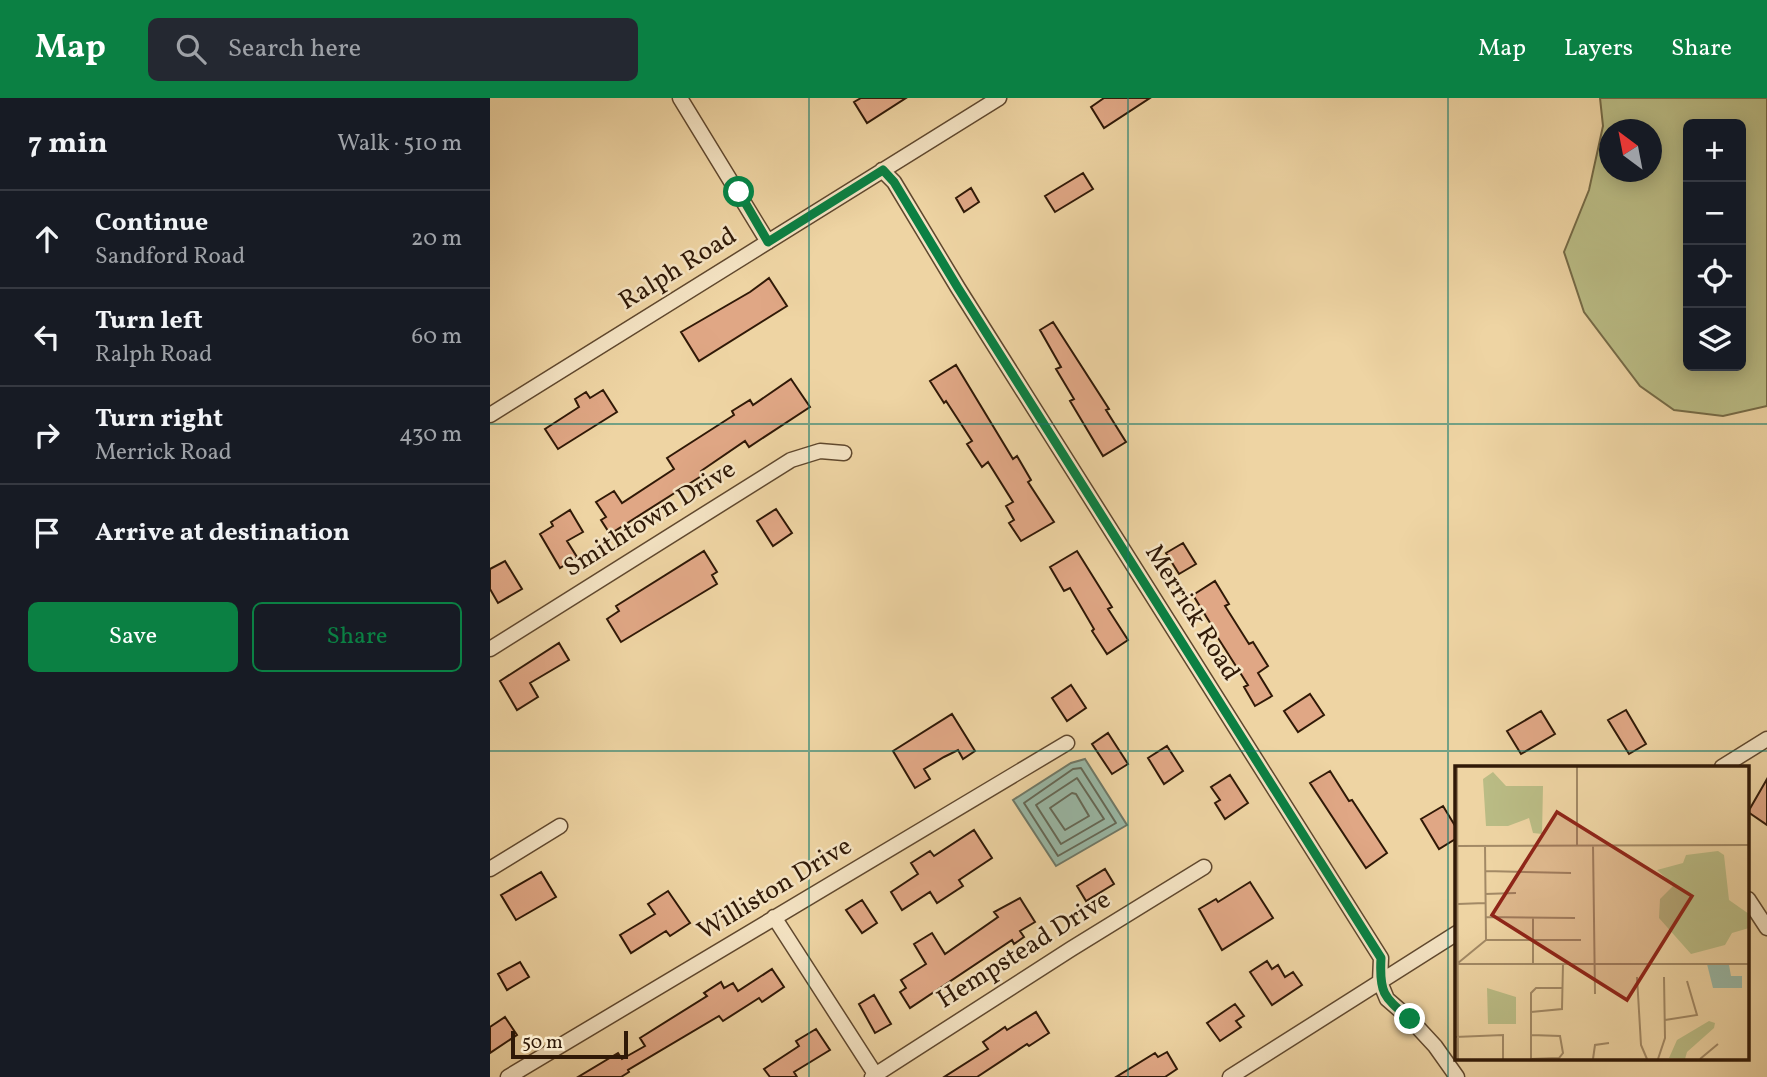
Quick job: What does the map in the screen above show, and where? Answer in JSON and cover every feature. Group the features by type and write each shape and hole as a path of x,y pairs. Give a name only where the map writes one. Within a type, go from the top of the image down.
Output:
{"street":[{"path":"680,98 768,242"},
{"name":"Ralph Road","path":"490,415 999,98"},
{"name":"Merrick Road","path":"883,170 894,182 958,288 1381,958 1380,982 1387,999 1435,1046 1457,1077"},
{"name":"Smithtown Drive","path":"490,649 791,460 820,451 844,453"},
{"path":"1725,766 1767,739"},
{"name":"Williston Drive","path":"508,1077 1067,743"},
{"path":"490,869 560,826"},
{"name":"Hempstead Drive","path":"875,1076 1071,948 1204,867"},
{"path":"1750,902 1767,928"},
{"path":"774,917 875,1076"},
{"path":"1230,1077 1455,934"}],"green space":[{"path":"1600,98 1767,98 1767,406 1723,416 1674,410 1640,386 1584,312 1564,252 1589,190 1599,144 1599,182 1662,182 1662,119 1602,119"}],"water":[{"path":"1085,759 1127,825 1056,866 1013,800 1071,763"}],"building":[{"path":"861,98 906,98 867,123 854,102"},
{"path":"1104,98 1150,98 1104,128 1091,107"},
{"path":"1083,173 1093,189 1055,212 1045,196"},
{"path":"971,188 979,202 964,212 956,198"},
{"path":"769,278 787,306 699,361 681,332"},
{"path":"1053,322 1109,409 1106,410 1126,442 1103,456 1070,401 1074,399 1056,369 1061,367 1040,330"},
{"path":"956,365 1013,459 1017,456 1031,480 1028,482 1054,522 1021,541 1009,523 1014,520 1006,506 1013,502 988,462 982,467 967,444 972,441 930,381"},
{"path":"791,379 810,407 749,447 745,441 701,471 703,475 610,534 601,520 606,517 596,502 614,491 622,503 674,469 667,458 734,415 732,411 750,400 753,405"},
{"path":"603,390 617,412 558,449 545,429 579,407 575,399 586,392 590,398"},
{"path":"776,509 792,533 773,546 757,521"},
{"path":"570,510 583,532 567,541 577,557 560,568 540,534 553,526 551,522"},
{"path":"1183,543 1196,564 1179,574 1166,553"},
{"path":"704,551 717,572 712,575 717,584 621,642 607,619 619,611 616,606"},
{"path":"1077,551 1112,607 1108,609 1128,640 1107,654 1070,588 1064,591 1050,567"},
{"path":"505,561 522,589 498,603 490,589 490,569"},
{"path":"1215,581 1229,604 1225,606 1249,644 1253,642 1268,666 1258,673 1272,696 1255,706 1244,687 1248,685 1193,595"},
{"path":"559,643 569,660 530,683 538,697 517,710 500,681"},
{"path":"1071,685 1086,708 1067,721 1052,698"},
{"path":"1310,694 1324,715 1298,732 1284,711"},
{"path":"1626,710 1646,744 1629,754 1608,720"},
{"path":"1541,711 1555,734 1521,754 1507,731"},
{"path":"952,714 975,751 963,759 958,750 924,769 930,779 915,788 893,751"},
{"path":"1108,733 1128,764 1112,774 1092,744"},
{"path":"1167,746 1183,771 1164,784 1148,758"},
{"path":"1330,771 1387,853 1366,868 1310,783"},
{"path":"1230,775 1248,803 1225,819 1215,803 1220,800 1211,787"},
{"path":"1767,779 1767,825 1750,813 1750,809"},
{"path":"1443,806 1455,826 1455,839 1439,849 1421,819"},
{"path":"974,830 992,858 959,880 963,886 937,903 930,892 902,910 891,892 918,874 911,863 930,851 934,856"},
{"path":"1105,869 1114,884 1086,901 1077,886"},
{"path":"541,872 556,897 516,920 501,895"},
{"path":"1250,882 1273,918 1222,950 1199,909 1216,899 1218,902"},
{"path":"668,891 690,923 670,936 666,931 631,953 620,935 655,914 648,904"},
{"path":"1020,898 1035,922 1020,931 1024,937 1014,944 1012,940 910,1008 900,992 906,988 901,980 926,964 914,944 932,933 945,954 998,917 994,912"},
{"path":"862,900 877,923 862,933 846,910"},
{"path":"1267,961 1272,969 1278,965 1285,977 1293,972 1302,985 1272,1005 1250,972"},
{"path":"520,962 529,977 507,990 498,974"},
{"path":"772,969 784,987 762,1002 759,998 723,1021 719,1016 628,1070 629,1072 621,1077 578,1077 618,1053 622,1059 645,1046 640,1038 707,996 704,993 721,982 724,988 733,983 738,991"},
{"path":"874,995 891,1024 875,1033 859,1004"},
{"path":"1235,1004 1244,1016 1236,1021 1241,1027 1220,1041 1207,1023"},
{"path":"1036,1012 1049,1033 977,1077 944,1077 988,1049 983,1042 1005,1027 1007,1030"},
{"path":"505,1017 517,1035 490,1053 490,1027"},
{"path":"816,1029 830,1050 794,1072 797,1077 770,1077 764,1069 799,1046 796,1041"},
{"path":"1167,1052 1177,1069 1165,1077 1116,1077 1155,1053 1158,1057"}],"route":[{"path":"739,192 768,242 883,170 894,182 958,288 1381,958 1380,982 1387,999 1410,1019"}]}
